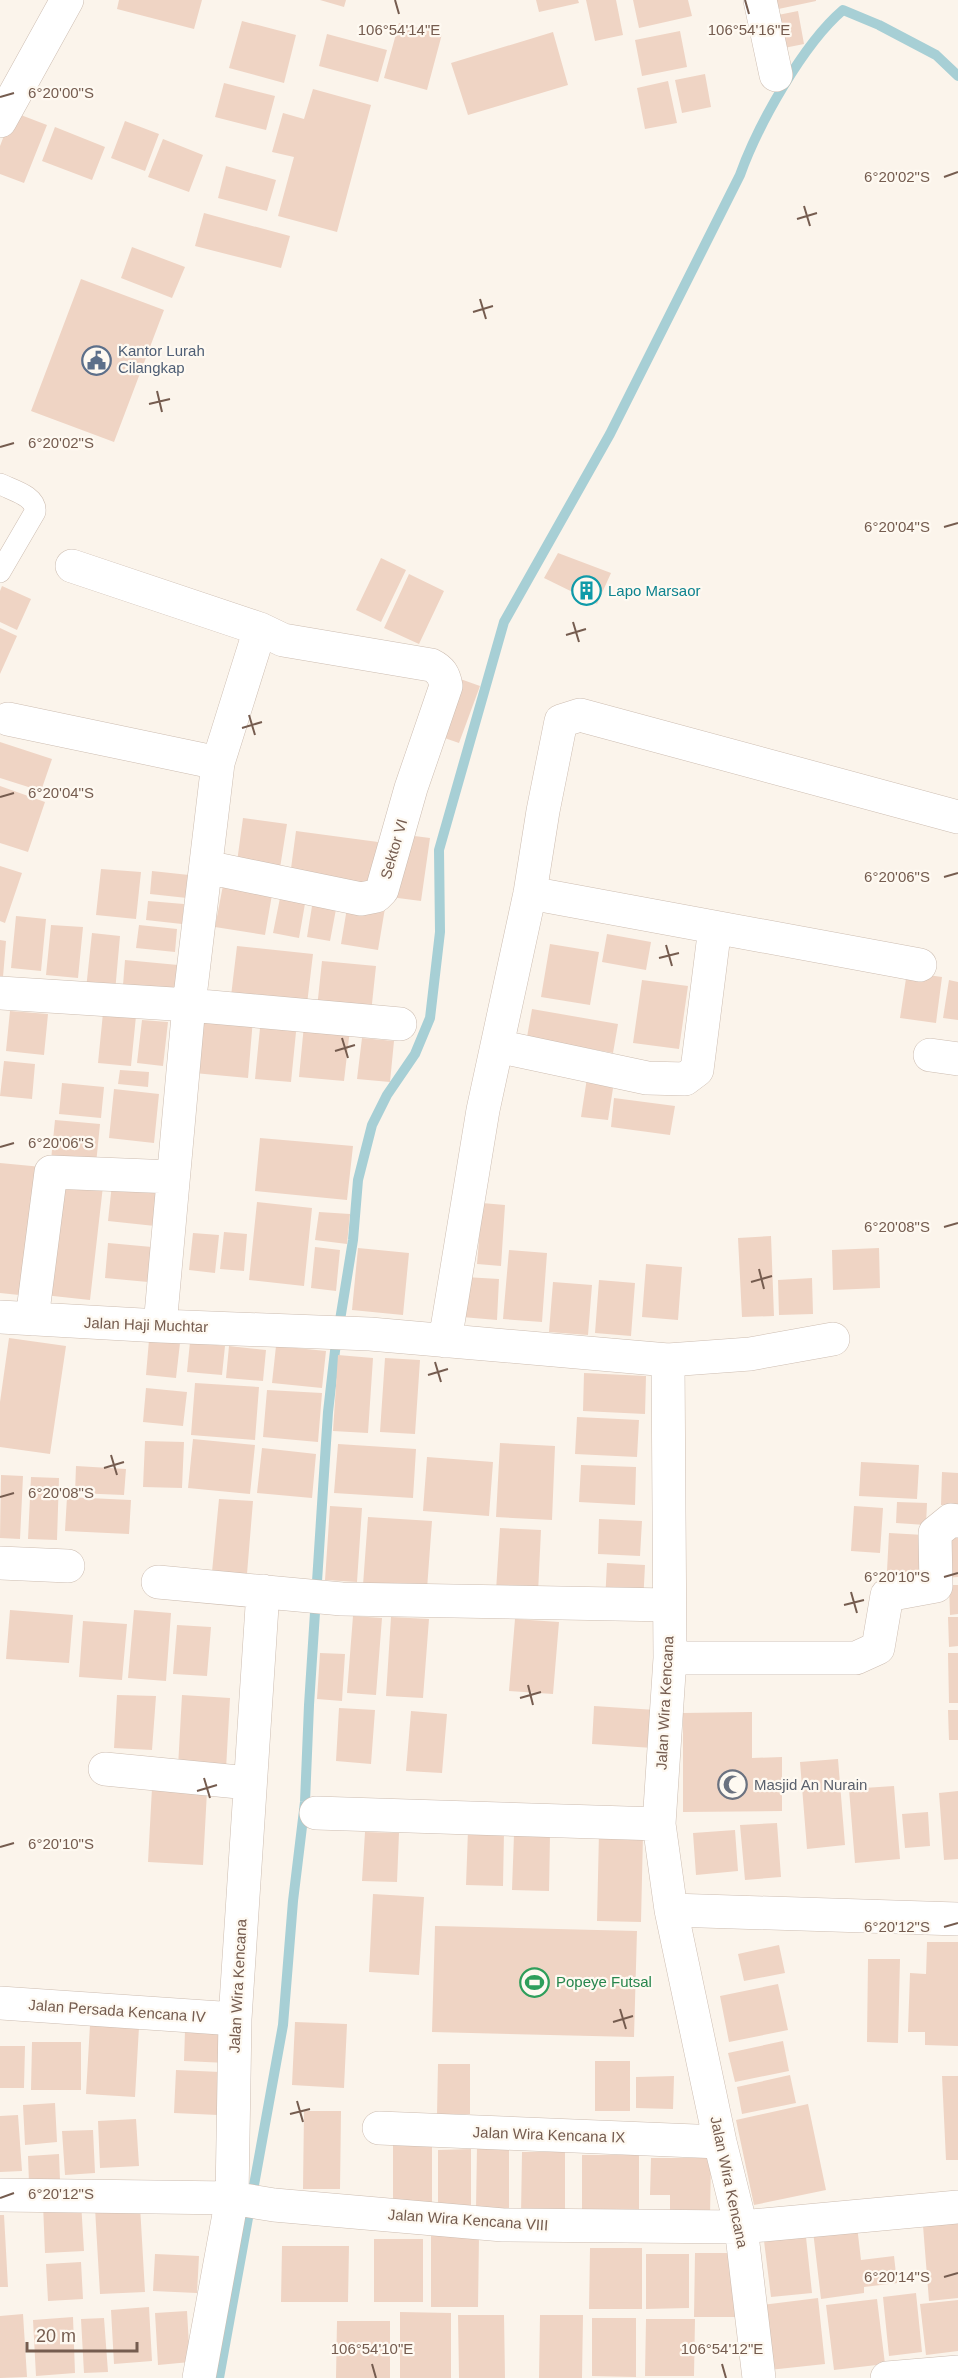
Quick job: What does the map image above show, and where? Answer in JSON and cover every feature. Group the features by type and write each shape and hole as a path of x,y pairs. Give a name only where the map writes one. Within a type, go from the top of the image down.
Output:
{"street":[{"path":"0,121 67,0"},
{"path":"760,0 776,75"},
{"path":"72,566 260,629 218,763 189,1005 160,1326"},
{"name":"Sektor VI","path":"206,867 361,899 376,896 382,890 411,788 446,686 445,678 440,670 431,665 283,640 260,629"},
{"path":"834,1339 750,1354 668,1360 445,1341 483,1110 530,892 561,721 580,715 958,817"},
{"path":"8,719 218,763"},
{"path":"530,892 920,965"},
{"path":"497,1046 647,1078 685,1079 697,1070 716,927"},
{"path":"0,993 189,1005 400,1024"},
{"path":"16,1318 51,1172 173,1177"},
{"name":"Jalan Haji Muchtar","path":"16,1318 370,1334 445,1341"},
{"name":"Jalan Wira Kencana","path":"668,1360 670,1658 659,1824 671,1910 720,2142 741,2227 759,2378"},
{"path":"670,1658 856,1658 878,1648 887,1595 936,1586 935,1533 951,1520 958,1521"},
{"path":"0,1563 68,1566"},
{"path":"158,1582 327,1598 668,1605"},
{"name":"Jalan Wira Kencana","path":"199,2378 249,2201 235,2019 263,1591"},
{"path":"105,1769 249,1783"},
{"path":"316,1813 659,1824"},
{"path":"671,1910 958,1919"},
{"name":"Jalan Persada Kencana IV","path":"0,2003 235,2019"},
{"name":"Jalan Wira Kencana IX","path":"379,2128 720,2142"},
{"name":"Jalan Wira Kencana VIII","path":"0,2195 249,2201 503,2225 741,2227 958,2207"},
{"path":"887,2378 958,2372"}],"lane":[{"path":"0,484 32,500 35,506 35,512 0,573"}],"building":[{"path":"119,0 202,0 194,29 117,9"},
{"path":"320,0 346,0 344,7"},
{"path":"536,0 578,0 579,3 539,12"},
{"path":"586,0 616,0 623,35 595,41"},
{"path":"633,0 688,0 692,16 639,28"},
{"path":"766,0 816,0 816,1 769,11"},
{"path":"798,11 804,44 774,50 768,17"},
{"path":"242,21 296,35 284,83 229,68"},
{"path":"399,23 442,34 427,90 384,78"},
{"path":"680,31 687,67 642,76 635,40"},
{"path":"553,32 568,85 468,115 451,63"},
{"path":"327,34 387,50 378,82 319,66"},
{"path":"705,74 711,107 682,113 675,80"},
{"path":"668,81 677,123 645,129 637,88"},
{"path":"224,83 275,96 266,130 215,117"},
{"path":"313,89 371,105 337,232 278,216 294,157 272,152 283,113 304,119"},
{"path":"13,112 47,125 24,183 0,174 0,146"},
{"path":"125,121 159,134 145,171 111,158"},
{"path":"55,127 105,147 92,180 42,161"},
{"path":"163,139 203,155 189,192 148,177"},
{"path":"226,166 276,180 267,211 218,198"},
{"path":"204,213 290,236 281,268 195,246"},
{"path":"132,247 185,267 172,298 121,278"},
{"name":"Kantor Lurah Cilangkap","path":"81,279 164,310 114,442 31,411"},
{"name":"Lapo Marsaor","path":"558,553 611,573 597,604 544,578"},
{"path":"381,558 406,570 381,622 356,610"},
{"path":"409,574 444,591 419,644 384,628"},
{"path":"2,586 31,599 17,630 0,622"},
{"path":"0,628 17,636 0,674"},
{"path":"452,676 480,686 459,743 430,733"},
{"path":"0,742 52,759 41,791 0,778"},
{"path":"0,786 45,802 28,852 0,843"},
{"path":"243,818 287,824 280,868 237,862"},
{"path":"296,831 378,842 371,887 290,876"},
{"path":"399,834 430,838 421,901 390,897"},
{"path":"0,866 22,873 5,923 0,921"},
{"path":"101,869 141,872 136,919 96,915"},
{"path":"152,871 189,875 187,898 150,894"},
{"path":"224,880 273,889 265,935 215,927"},
{"path":"281,893 306,898 299,938 273,933"},
{"path":"313,900 337,904 330,941 307,937"},
{"path":"148,901 184,904 182,924 146,920"},
{"path":"348,902 385,908 378,950 341,944"},
{"path":"16,916 46,919 41,971 11,968"},
{"path":"51,925 83,927 78,978 46,975"},
{"path":"139,925 177,929 175,952 136,948"},
{"path":"92,933 120,936 115,992 86,989"},
{"path":"607,934 651,942 646,970 602,962"},
{"path":"0,940 6,941 2,989 0,989"},
{"path":"550,944 599,952 590,1005 541,997"},
{"path":"237,946 313,954 307,1004 231,996"},
{"path":"125,960 178,965 174,1003 122,998"},
{"path":"322,961 376,966 371,1013 317,1008"},
{"path":"907,972 942,977 936,1023 900,1018"},
{"path":"642,980 688,986 679,1049 633,1043"},
{"path":"949,980 958,982 958,1020 943,1018"},
{"path":"532,1009 618,1024 613,1053 527,1037"},
{"path":"10,1011 48,1014 44,1055 6,1051"},
{"path":"103,1013 136,1016 131,1066 98,1063"},
{"path":"199,1014 253,1019 248,1078 194,1073"},
{"path":"261,1018 297,1022 291,1082 255,1079"},
{"path":"142,1020 168,1022 163,1066 137,1063"},
{"path":"304,1025 350,1029 344,1081 299,1077"},
{"path":"362,1038 394,1041 390,1082 357,1079"},
{"path":"4,1061 35,1064 32,1099 0,1096"},
{"path":"120,1070 149,1072 148,1087 118,1084"},
{"path":"587,1078 614,1082 608,1120 581,1117"},
{"path":"62,1083 104,1087 101,1118 59,1114"},
{"path":"114,1089 159,1094 154,1143 109,1138"},
{"path":"614,1098 675,1106 670,1135 611,1127"},
{"path":"55,1120 100,1124 96,1164 51,1160"},
{"path":"260,1138 353,1146 347,1200 255,1191"},
{"path":"0,1163 42,1167 29,1296 0,1293"},
{"path":"56,1181 103,1186 90,1300 44,1295"},
{"path":"112,1184 159,1189 155,1226 108,1221"},
{"path":"257,1202 312,1208 304,1286 249,1280"},
{"path":"482,1203 505,1205 501,1266 477,1264"},
{"path":"319,1212 350,1214 347,1244 315,1240"},
{"path":"224,1232 247,1234 244,1271 220,1269"},
{"path":"193,1233 219,1235 215,1273 189,1270"},
{"path":"771,1236 774,1316 742,1317 738,1238"},
{"path":"108,1243 152,1247 148,1282 105,1278"},
{"path":"315,1247 340,1250 336,1291 311,1288"},
{"path":"358,1248 409,1253 403,1315 352,1310"},
{"path":"879,1248 880,1288 833,1290 832,1250"},
{"path":"509,1250 547,1253 542,1322 503,1319"},
{"path":"646,1264 682,1267 678,1320 642,1317"},
{"path":"465,1277 499,1279 497,1320 462,1317"},
{"path":"812,1278 813,1314 779,1315 778,1280"},
{"path":"599,1280 635,1283 631,1336 595,1333"},
{"path":"553,1282 592,1285 588,1335 549,1332"},
{"path":"9,1338 66,1346 50,1454 0,1447 0,1402"},
{"path":"149,1340 180,1343 176,1378 146,1375"},
{"path":"190,1342 225,1346 222,1375 187,1372"},
{"path":"229,1346 266,1350 263,1381 226,1378"},
{"path":"276,1346 326,1351 322,1388 272,1383"},
{"path":"338,1355 373,1358 368,1433 333,1431"},
{"path":"385,1358 420,1360 415,1434 380,1432"},
{"path":"584,1373 646,1376 645,1414 583,1411"},
{"path":"195,1383 259,1387 255,1440 191,1435"},
{"path":"146,1388 187,1392 183,1426 143,1422"},
{"path":"267,1390 322,1393 318,1442 263,1437"},
{"path":"577,1417 639,1420 637,1457 575,1454"},
{"path":"193,1439 255,1445 250,1494 188,1488"},
{"path":"145,1441 184,1442 182,1488 143,1487"},
{"path":"500,1443 555,1446 552,1520 496,1517"},
{"path":"338,1444 416,1449 413,1498 334,1493"},
{"path":"262,1448 316,1454 312,1498 257,1493"},
{"path":"427,1457 493,1462 489,1516 423,1511"},
{"path":"861,1462 919,1465 917,1499 859,1496"},
{"path":"581,1465 636,1467 635,1505 579,1502"},
{"path":"76,1466 126,1469 124,1495 75,1493"},
{"path":"942,1472 958,1473 958,1506 941,1505"},
{"path":"1,1475 23,1476 20,1539 0,1538"},
{"path":"31,1477 59,1478 57,1540 28,1539"},
{"path":"67,1497 131,1500 129,1534 65,1531"},
{"path":"219,1499 253,1501 247,1574 212,1572"},
{"path":"897,1502 927,1503 926,1525 896,1523"},
{"path":"330,1506 362,1508 357,1582 325,1580"},
{"path":"854,1506 883,1508 880,1553 851,1551"},
{"path":"368,1517 432,1521 427,1589 363,1585"},
{"path":"599,1519 642,1521 640,1556 598,1554"},
{"path":"500,1528 541,1530 538,1593 496,1591"},
{"path":"944,1531 958,1531 958,1577 945,1578"},
{"path":"889,1533 924,1535 922,1573 887,1571"},
{"path":"607,1563 645,1565 643,1604 605,1602"},
{"path":"949,1585 958,1585 958,1614 950,1615"},
{"path":"10,1610 73,1615 69,1663 6,1659"},
{"path":"134,1610 171,1613 166,1681 128,1678"},
{"path":"353,1616 382,1618 376,1695 347,1693"},
{"path":"391,1617 429,1619 423,1698 386,1696"},
{"path":"948,1617 958,1617 958,1646 949,1647"},
{"path":"515,1619 559,1622 553,1694 509,1691"},
{"path":"83,1621 127,1624 122,1680 79,1677"},
{"path":"177,1625 211,1627 207,1676 173,1674"},
{"path":"320,1653 345,1654 342,1701 317,1699"},
{"path":"948,1653 958,1653 958,1703 949,1703"},
{"path":"117,1695 156,1696 152,1750 114,1748"},
{"path":"182,1695 230,1698 226,1769 178,1767"},
{"path":"594,1706 656,1710 653,1748 592,1744"},
{"path":"339,1708 375,1710 371,1764 336,1761"},
{"path":"948,1710 958,1710 958,1740 949,1740"},
{"path":"411,1711 447,1714 442,1773 406,1771"},
{"name":"Masjid An Nurain","path":"752,1712 752,1758 782,1757 782,1811 683,1812 683,1713"},
{"path":"838,1759 845,1845 807,1849 800,1762"},
{"path":"894,1786 900,1859 855,1863 849,1789"},
{"path":"152,1788 207,1791 203,1865 148,1862"},
{"path":"958,1791 958,1859 944,1860 939,1793"},
{"path":"928,1812 930,1846 905,1848 902,1814"},
{"path":"777,1823 781,1877 745,1880 740,1825"},
{"path":"468,1830 504,1831 503,1886 466,1885"},
{"path":"735,1830 738,1871 696,1875 693,1833"},
{"path":"365,1832 399,1833 397,1882 362,1881"},
{"path":"599,1832 643,1834 641,1922 597,1921"},
{"path":"514,1834 550,1835 549,1891 512,1890"},
{"path":"373,1894 424,1897 419,1975 369,1972"},
{"name":"Popeye Futsal","path":"435,1926 637,1931 634,2037 432,2032"},
{"path":"927,1942 958,1942 958,2046 925,2045 925,2032 908,2032 910,1973 926,1974"},
{"path":"779,1945 785,1973 744,1981 738,1954"},
{"path":"868,1959 900,1959 898,2043 867,2042"},
{"path":"778,1984 788,2030 729,2042 720,1996"},
{"path":"295,2022 347,2024 344,2088 292,2085"},
{"path":"90,2025 139,2027 135,2097 86,2094"},
{"path":"185,2031 228,2033 227,2063 184,2061"},
{"path":"783,2041 789,2071 735,2082 728,2053"},
{"path":"32,2042 81,2042 81,2090 31,2090"},
{"path":"0,2046 25,2046 24,2088 0,2088"},
{"path":"595,2061 630,2061 630,2111 595,2111"},
{"path":"438,2064 470,2064 470,2114 437,2115"},
{"path":"176,2070 220,2072 218,2115 174,2113"},
{"path":"790,2075 796,2103 742,2114 737,2087"},
{"path":"674,2076 673,2109 636,2108 636,2077"},
{"path":"942,2076 958,2076 958,2160 946,2160"},
{"path":"55,2103 57,2142 25,2145 23,2105"},
{"path":"808,2104 826,2190 754,2205 736,2120"},
{"path":"304,2111 341,2111 340,2189 303,2189"},
{"path":"18,2115 22,2171 0,2172 0,2116"},
{"path":"136,2119 139,2166 100,2168 98,2121"},
{"path":"93,2130 95,2173 65,2175 62,2131"},
{"path":"393,2141 432,2142 432,2202 393,2202"},
{"path":"477,2146 509,2146 509,2209 476,2209"},
{"path":"471,2149 471,2205 438,2205 438,2150"},
{"path":"522,2152 565,2152 565,2215 521,2215"},
{"path":"59,2154 60,2181 29,2183 28,2156"},
{"path":"582,2155 639,2155 639,2214 582,2214"},
{"path":"651,2158 711,2158 710,2217 670,2217 670,2195 650,2195"},
{"path":"81,2202 84,2251 45,2253 43,2204"},
{"path":"140,2206 145,2292 100,2294 95,2208"},
{"path":"958,2210 958,2298 929,2301 922,2213"},
{"path":"0,2215 4,2215 8,2287 0,2287"},
{"path":"857,2226 861,2260 894,2256 897,2283 864,2287 864,2293 821,2299 813,2231"},
{"path":"805,2228 812,2293 771,2297 763,2233"},
{"path":"431,2236 479,2236 478,2307 431,2307"},
{"path":"374,2239 423,2239 423,2302 374,2302"},
{"path":"282,2246 349,2246 348,2302 281,2302"},
{"path":"590,2248 642,2248 642,2309 589,2309"},
{"path":"695,2253 743,2253 741,2317 694,2317"},
{"path":"155,2254 199,2256 197,2293 153,2291"},
{"path":"646,2254 689,2254 689,2308 646,2309"},
{"path":"81,2262 83,2299 48,2301 46,2264"},
{"path":"916,2293 922,2352 889,2356 883,2297"},
{"path":"818,2298 825,2364 769,2370 761,2305"},
{"path":"877,2299 885,2364 834,2370 826,2305"},
{"path":"958,2300 958,2351 926,2355 920,2304"},
{"path":"149,2307 152,2361 114,2364 111,2310"},
{"path":"187,2311 190,2362 158,2365 155,2313"},
{"path":"400,2312 451,2313 451,2378 400,2378"},
{"path":"23,2314 27,2377 0,2378 0,2316"},
{"path":"458,2315 504,2315 505,2378 459,2378"},
{"path":"540,2315 583,2315 582,2378 539,2378"},
{"path":"73,2317 75,2373 36,2376 33,2320"},
{"path":"104,2318 108,2372 84,2373 81,2319"},
{"path":"592,2318 636,2318 636,2377 592,2376"},
{"path":"646,2319 695,2319 694,2376 645,2376"},
{"path":"337,2321 390,2321 390,2378 336,2378"}],"waterway":[{"path":"219,2378 283,2025 293,1901 305,1802 328,1412 335,1351 353,1240 358,1180 372,1125 387,1095 415,1054 430,1018 440,932 439,850 504,622 610,434 740,175 770,110 783,86 813,43 843,10 879,25 936,55 958,76"}],"place":[{"name":"Kantor Lurah Cilangkap","path":"97,360"},
{"name":"Lapo Marsaor","path":"587,591"},
{"name":"Masjid An Nurain","path":"733,1785"},
{"name":"Popeye Futsal","path":"535,1982"}]}
